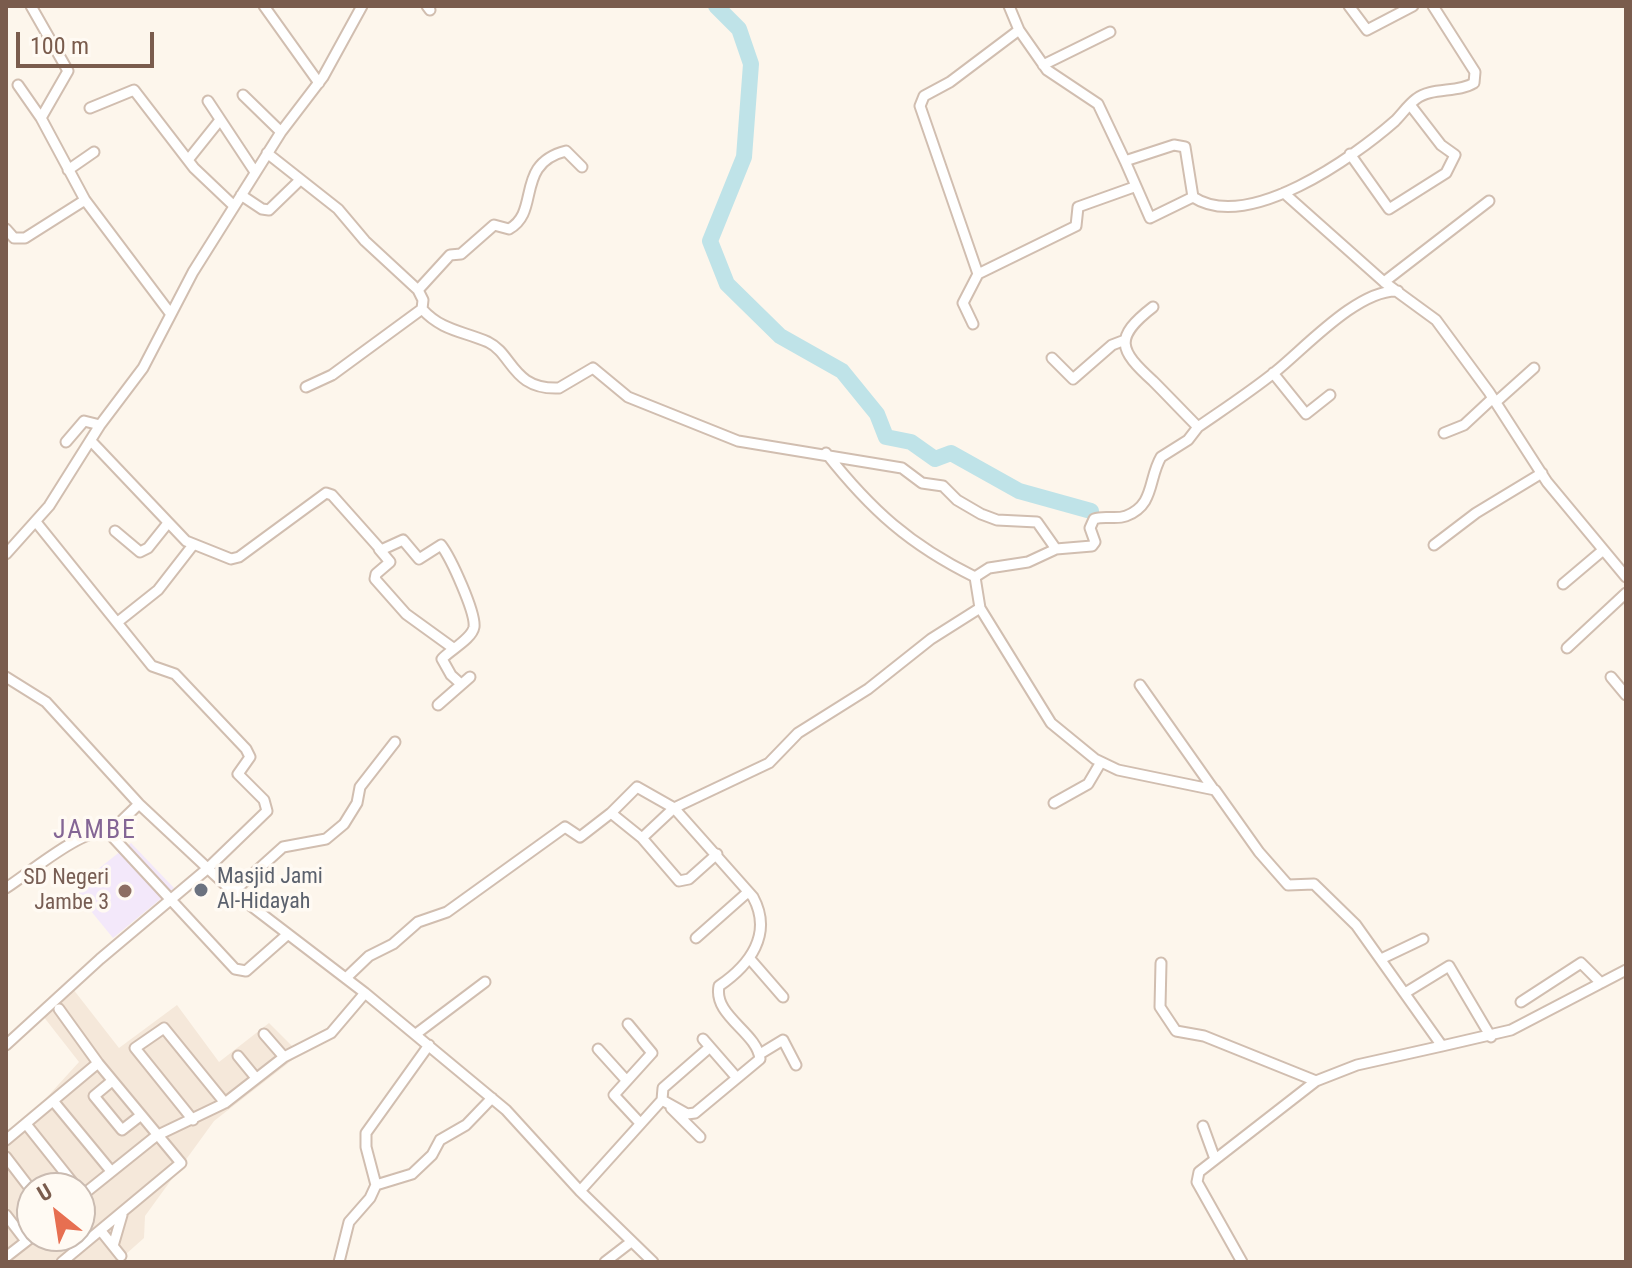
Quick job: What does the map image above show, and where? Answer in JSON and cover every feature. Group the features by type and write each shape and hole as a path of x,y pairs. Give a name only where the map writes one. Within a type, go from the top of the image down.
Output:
{"street":[{"path":"31,6 68,71 41,118"},
{"path":"264,6 319,83"},
{"path":"6,554 36,522 100,425 143,368 170,313 234,206 281,132 319,83 362,6"},
{"path":"1009,6 1019,30 1043,65 1056,78 1093,97 1105,114 1150,218 1193,197 1218,206 1240,205 1284,193 1350,154 1420,97 1468,87 1477,77 1433,6"},
{"path":"1349,6 1367,30 1413,6"},
{"path":"978,274 920,106 924,96 950,82 1019,30"},
{"path":"1043,65 1110,32"},
{"path":"18,85 41,118 85,200 170,313"},
{"path":"90,108 134,90 188,160 234,206"},
{"path":"243,95 281,132"},
{"path":"208,101 255,172"},
{"path":"1350,154 1389,209 1446,173 1455,155 1441,145 1411,106"},
{"path":"188,160 220,120"},
{"path":"1125,161 1174,145 1185,147 1193,197"},
{"path":"418,290 450,255 461,254 494,225 509,229 518,225 527,213 531,179 548,160 566,151 582,167"},
{"path":"68,170 94,152"},
{"path":"267,153 338,209 365,241 418,290 423,300 422,309 342,368 306,387"},
{"path":"241,195 262,209 269,210 300,180"},
{"path":"973,324 963,303 978,274 1073,228 1078,224 1078,207 1134,187"},
{"path":"1284,193 1384,282 1436,320 1542,473 1626,577"},
{"path":"6,229 14,238 25,238 85,200"},
{"path":"1384,282 1489,201"},
{"path":"975,577 989,568 1028,562 1056,549 1092,546 1095,542 1090,528 1094,519 1119,518 1142,506 1149,497 1161,457 1188,440 1198,427 1273,373 1356,306 1376,294 1398,291"},
{"path":"1052,358 1073,379 1105,350 1125,340 1153,307"},
{"path":"422,309 448,330 491,343 518,375 537,384 559,388 593,368 628,397 724,436 774,450 826,453 902,468 915,479 939,484 963,504 997,520 1037,522 1056,549"},
{"path":"1125,340 1128,359 1198,427"},
{"path":"1444,433 1469,421 1534,368"},
{"path":"1273,373 1306,414 1330,395"},
{"path":"66,442 84,421 100,425"},
{"path":"91,441 168,523 193,545 220,551 231,559 239,557 326,493 332,495 390,562 376,574 375,579 406,614 453,648"},
{"path":"826,453 882,516 902,533 923,550 975,577"},
{"path":"1434,545 1476,513 1542,473"},
{"path":"6,1045 207,869 267,811 264,800 238,774 237,770 250,757 175,674 152,666 119,621 36,522"},
{"path":"115,531 142,552 168,523"},
{"path":"379,549 403,540 419,559 437,545 442,547 461,578 474,624 471,633 442,661 461,684"},
{"path":"119,621 158,590 193,545"},
{"path":"1563,584 1602,551"},
{"path":"975,577 980,608 1051,723 1101,762 1118,770 1215,790"},
{"path":"1567,648 1626,593"},
{"path":"642,838 674,808 749,776 769,763 798,733 868,689 931,639 980,608"},
{"path":"6,677 46,702 139,804 233,892 365,993 492,1098 653,1262"},
{"path":"438,705 470,677"},
{"path":"1611,677 1626,695"},
{"path":"1140,685 1275,872 1292,886 1316,886 1356,925 1442,1046"},
{"path":"233,892 283,847 326,839 344,824 357,803 360,787 395,742"},
{"path":"1054,803 1088,784 1101,762"},
{"path":"346,978 369,956 393,944 418,922 447,912 562,829 568,828 577,836 583,836 637,787 674,808 717,854 756,903 759,939 750,959 719,986 718,994 760,1054"},
{"path":"109,833 139,804"},
{"path":"611,813 642,838 679,881 689,879 717,854"},
{"path":"6,888 86,833 103,830 241,972 258,964 288,934"},
{"path":"696,938 748,892"},
{"path":"1381,959 1423,939"},
{"path":"750,959 783,997"},
{"path":"1161,963 1160,1007 1176,1031 1204,1036 1316,1081"},
{"path":"1521,1002 1581,963 1601,983"},
{"path":"1405,993 1449,966 1491,1037"},
{"path":"1242,1262 1197,1182 1199,1172 1316,1081 1357,1065 1491,1037 1626,970"},
{"path":"416,1034 485,982"},
{"path":"96,1182 156,1136 225,1103 284,1057 331,1033 365,993"},
{"path":"59,1009 112,1081 181,1163 62,1262"},
{"path":"628,1024 652,1053 614,1095 640,1123"},
{"path":"193,1120 135,1048 164,1028 225,1103"},
{"path":"264,1034 284,1057"},
{"path":"662,1100 687,1114 695,1113 757,1063 760,1054 782,1040 796,1065"},
{"path":"580,1191 662,1100 663,1088 706,1043 737,1078"},
{"path":"339,1262 349,1222 370,1198 376,1185 366,1133 429,1045"},
{"path":"598,1049 626,1080"},
{"path":"238,1056 256,1078"},
{"path":"6,1140 98,1063"},
{"path":"112,1081 94,1096 122,1130 140,1116"},
{"path":"376,1185 412,1174 432,1155 440,1140 466,1125 492,1098"},
{"path":"662,1100 700,1137"},
{"path":"54,1102 111,1171"},
{"path":"26,1124 64,1172"},
{"path":"1203,1126 1215,1159"},
{"path":"113,1246 122,1213"},
{"path":"101,1231 121,1256"},
{"path":"605,1262 631,1242"},
{"path":"74,1253 81,1262"}],"shaded area":[{"name":"SD Negeri Jambe 3","path":"131,843 174,888 113,938 77,894 87,885 83,881"},
{"path":"73,989 119,1048 177,1005 219,1062 269,1023 300,1054 214,1121 145,1216 144,1238 117,1262 6,1262 6,1131 28,1118 79,1062 43,1016"}],"waterway":[{"path":"716,6 739,29 751,64 744,157 710,241 727,284 780,336 842,371 877,414 886,437 911,442 935,459 951,453 1019,491 1091,511"}],"place":[{"name":"Masjid Jami Al-Hidayah","path":"201,890"},
{"name":"SD Negeri Jambe 3","path":"125,891"}],"district":[{"name":"JAMBE","path":"95,831"}]}
